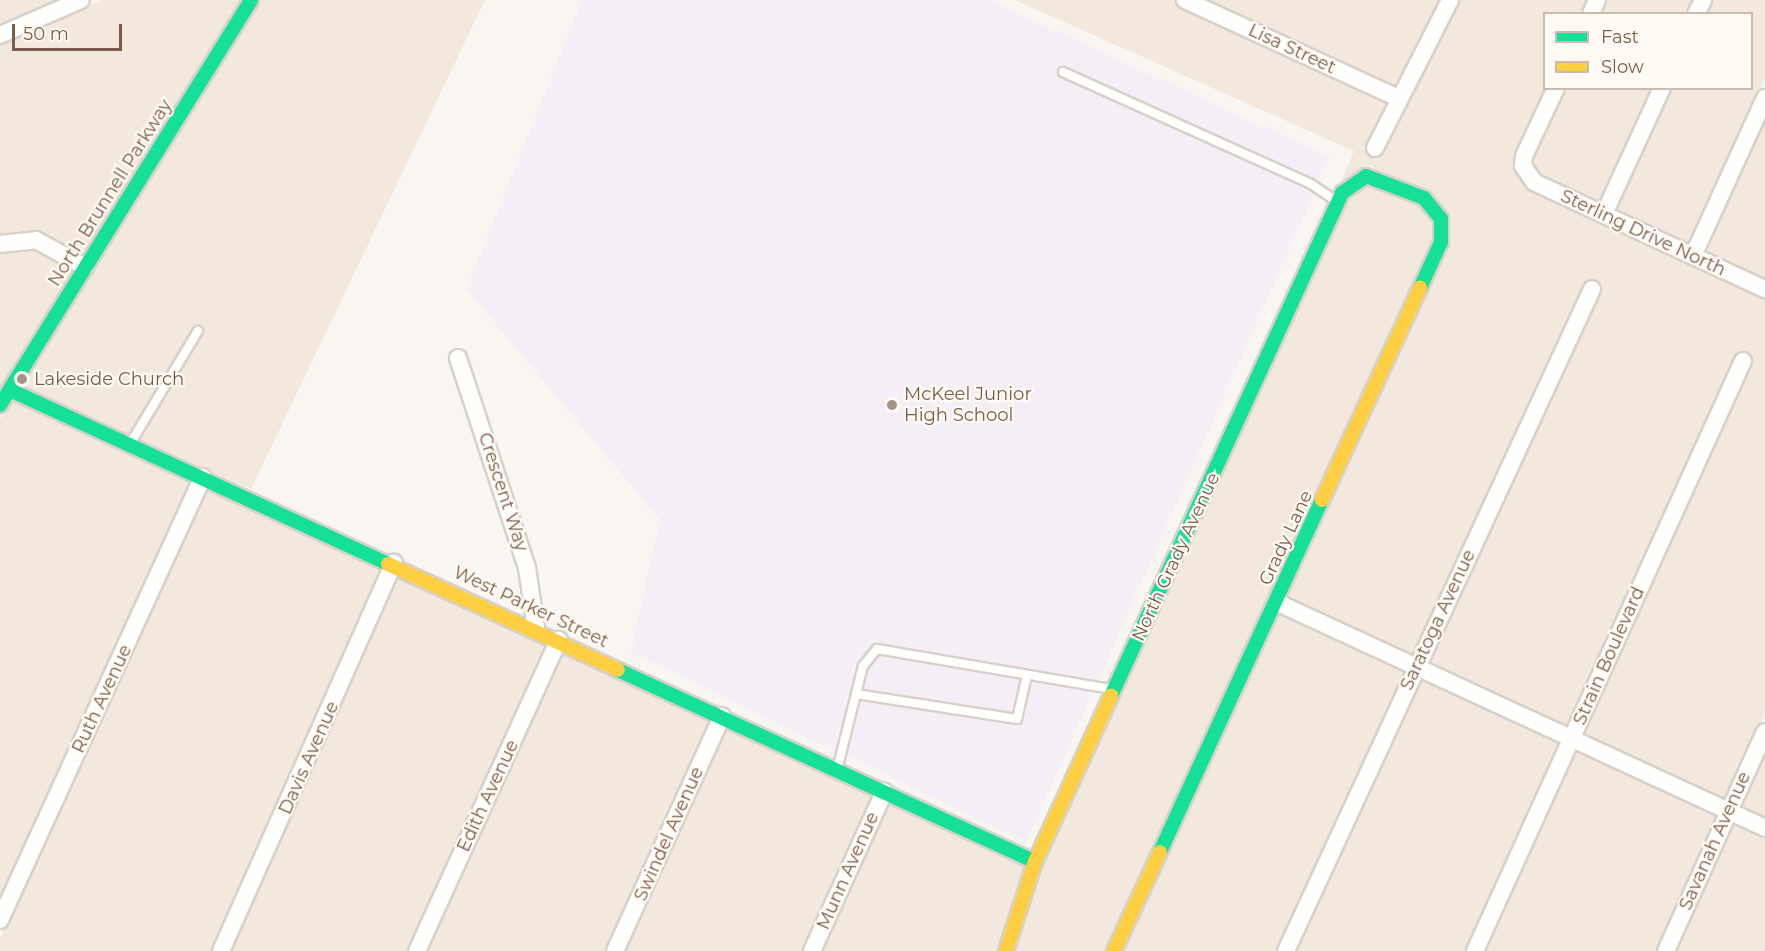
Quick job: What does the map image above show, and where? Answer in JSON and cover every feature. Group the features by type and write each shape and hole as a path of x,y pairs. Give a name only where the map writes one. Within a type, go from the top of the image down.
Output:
{"street":[{"path":"0,35 81,0"},
{"name":"North Brunnell Parkway","path":"0,405 250,0"},
{"name":"Lisa Street","path":"1185,0 1398,98"},
{"path":"1375,148 1398,98 1413,80 1450,0"},
{"name":"Sterling Drive North","path":"1555,90 1524,156 1526,171 1534,182 1765,289"},
{"path":"1604,214 1661,90"},
{"path":"1693,256 1765,98"},
{"name":"North Grady Avenue","path":"1006,951 1035,862 1338,202 1350,184 1366,176"},
{"name":"Grady Lane","path":"1114,951 1444,232 1435,207 1424,198 1366,176"},
{"path":"0,244 36,240 85,267"},
{"name":"Saratoga Avenue","path":"1286,951 1592,289"},
{"name":"Crescent Way","path":"458,358 527,568 536,628"},
{"name":"Strain Boulevard","path":"1475,951 1743,361"},
{"name":"West Parker Street","path":"9,390 536,628 1035,862"},
{"name":"Ruth Avenue","path":"0,920 203,477"},
{"name":"Davis Avenue","path":"221,951 394,563"},
{"path":"1276,602 1765,828"},
{"name":"Edith Avenue","path":"417,951 559,640"},
{"name":"Swindel Avenue","path":"615,951 722,716"},
{"name":"Savanah Avenue","path":"1666,951 1765,732"},
{"name":"Munn Avenue","path":"812,951 884,792"}],"lane":[{"path":"1063,72 1311,184 1338,202"},
{"path":"130,444 198,331"},
{"path":"837,770 863,666 877,649 1115,689"},
{"path":"856,693 1017,719 1027,675"}],"shaded area":[{"path":"0,0 61,0 0,26"},
{"path":"102,0 242,0 83,256 40,232 0,236 0,43"},
{"path":"259,0 485,0 251,489 21,386"},
{"name":"McKeel Junior High School","path":"582,0 990,0 1330,157 1026,842 631,653 660,520 467,289"},
{"path":"1015,0 1588,0 1582,12 1543,12 1543,90 1548,90 1517,153 1522,183 1765,299 1765,714 1725,801 1582,735 1753,356 1740,350 1568,728 1427,663 1602,285 1589,278 1413,657 1286,598 1451,233 1370,165 1341,182 1354,151"},
{"path":"1605,0 1694,0 1688,12 1600,12"},
{"path":"1711,0 1765,0 1765,80 1690,245 1614,209 1670,90 1753,90 1753,12 1705,12"},
{"path":"1565,90 1653,90 1600,203 1539,175 1531,164"},
{"path":"1765,117 1765,280 1703,251"},
{"path":"1365,185 1420,205 1436,233 1106,951 1014,951 1042,865 1349,197"},
{"path":"12,248 34,248 74,271 0,391 0,253"},
{"path":"12,401 193,482 0,902 0,419"},
{"path":"207,488 384,568 376,590 213,951 0,951 0,938"},
{"path":"398,574 549,644 409,951 229,951"},
{"path":"1279,613 1406,672 1278,951 1122,951"},
{"path":"562,651 711,721 607,951 426,951"},
{"path":"1419,678 1561,744 1466,951 1295,951"},
{"path":"725,727 874,796 803,951 624,951"},
{"path":"1575,750 1718,816 1657,951 1483,951"},
{"path":"1765,750 1765,819 1739,807"},
{"path":"887,803 1026,867 998,951 820,951"},
{"path":"1732,823 1765,838 1765,951 1674,951"}],"traffic: fast":[{"path":"0,405 251,0"},
{"path":"1111,696 1342,193 1366,176 1424,198 1441,219 1441,242 1420,288"},
{"path":"10,390 388,564"},
{"path":"1160,852 1322,500"},
{"path":"618,670 1035,862"}],"traffic: slow":[{"path":"1322,500 1420,288"},
{"path":"388,564 618,670"},
{"path":"1006,951 1035,862 1111,696"},
{"path":"1114,951 1160,852"}],"place":[{"name":"Lakeside Church","path":"22,379"},
{"name":"McKeel Junior High School","path":"892,405"}]}
